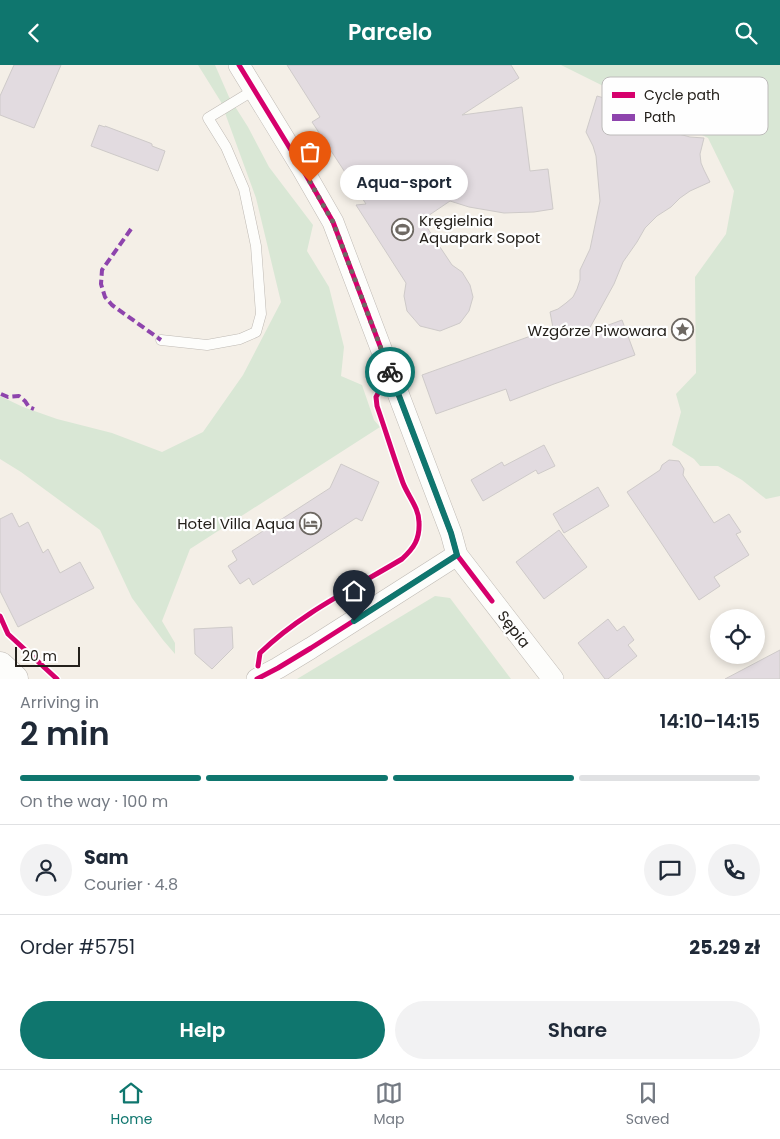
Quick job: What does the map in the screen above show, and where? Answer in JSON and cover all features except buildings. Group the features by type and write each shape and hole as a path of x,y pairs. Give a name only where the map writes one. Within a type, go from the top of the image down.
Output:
{"main road":[{"path":"0,666 14,679"}],"street":[{"path":"238,65 333,222 451,533 457,555 311,649 257,679"},
{"name":"Sępia","path":"457,555 553,679"}],"lane":[{"path":"161,340 207,345 240,339 256,332 261,314 256,246 244,189 226,147 208,118 254,90"}],"green space":[{"path":"198,65 215,65 229,97 248,127 269,167 313,225 307,251 329,287 344,347 341,376 362,385 374,420 380,427 190,549 162,621 175,643 175,654 132,598 100,530 21,472 0,459 0,396 23,407 57,419 112,433 162,452 203,432 243,375 281,302 256,198 221,102"},
{"path":"561,65 780,65 780,496 766,499 742,480 718,466 700,466 694,459 672,445 681,412 676,394 696,373 695,277 726,234 734,191 708,138 702,135 768,135 768,77 602,77 602,85"},
{"path":"435,596 450,598 511,679 297,679"}],"marked path":[{"path":"131,229 102,270 101,284 105,297 112,305 161,340"},
{"path":"1,394 8,397 19,396 29,407 34,409"}],"cycle path":[{"path":"239,65 333,222 451,533 457,555 492,601"},
{"path":"258,666 260,653 276,639 310,613 402,559 415,543 419,528 419,517 403,483 377,406 376,397 390,372"},
{"path":"257,679 311,648 457,555"},
{"path":"0,616 8,634 57,679"}],"way so far":[{"path":"310,182 333,222 390,372"}],"place":[{"name":"Aqua-sport","path":"310,182"},
{"name":"Kręgielnia Aquapark Sopot","path":"403,229"},
{"name":"Wzgórze Piwowara","path":"683,330"},
{"name":"Hotel Villa Aqua","path":"311,523"}],"route":[{"path":"354,621 457,555 451,533 390,372"}]}
